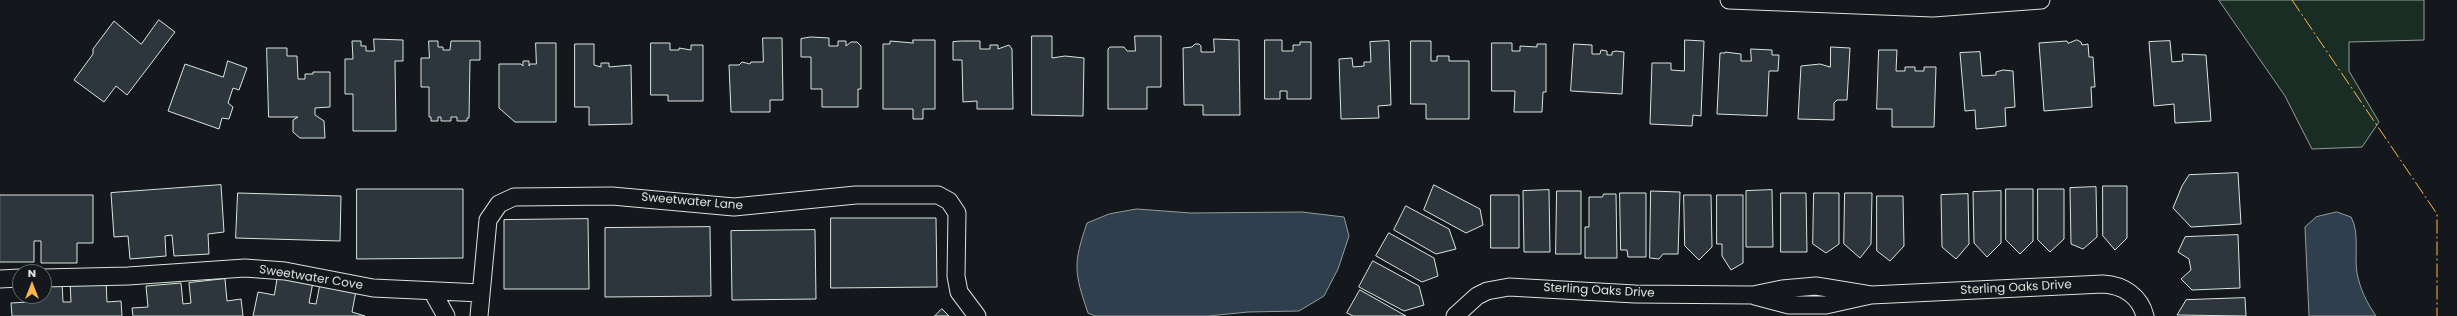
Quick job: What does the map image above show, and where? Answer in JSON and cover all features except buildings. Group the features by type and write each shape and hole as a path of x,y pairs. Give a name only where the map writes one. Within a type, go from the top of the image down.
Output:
{"street":[{"path":"1729,0 1932,8 2041,0"},
{"name":"Sweetwater Lane","path":"479,316 488,220 499,204 514,197 612,196 734,207 856,195 938,195 950,201 957,213 956,276 959,292 977,316"},
{"name":"Sweetwater Cove","path":"52,278 128,276 245,268 285,271 374,288 481,293"},
{"path":"0,278 12,278"},
{"name":"Sterling Oaks Drive","path":"1455,316 1477,296 1487,291 1509,287 1635,294 1753,296 1789,305 1826,305 1871,295 2103,284 2121,287 2130,292 2138,301 2145,316"},
{"path":"432,291 446,316"}],"green space":[{"path":"2219,0 2424,0 2424,40 2349,42 2349,71 2379,122 2362,147 2312,149 2285,96"}],"water":[{"path":"1137,209 1191,213 1302,212 1344,217 1349,236 1338,269 1324,296 1299,311 1248,312 1208,316 1095,316 1088,313 1080,287 1077,268 1079,249 1087,223 1109,214"},
{"path":"2337,212 2351,217 2354,223 2358,279 2364,296 2376,316 2309,316 2305,227 2316,217"}],"power":[{"path":"2292,0 2437,214 2437,316"}]}
